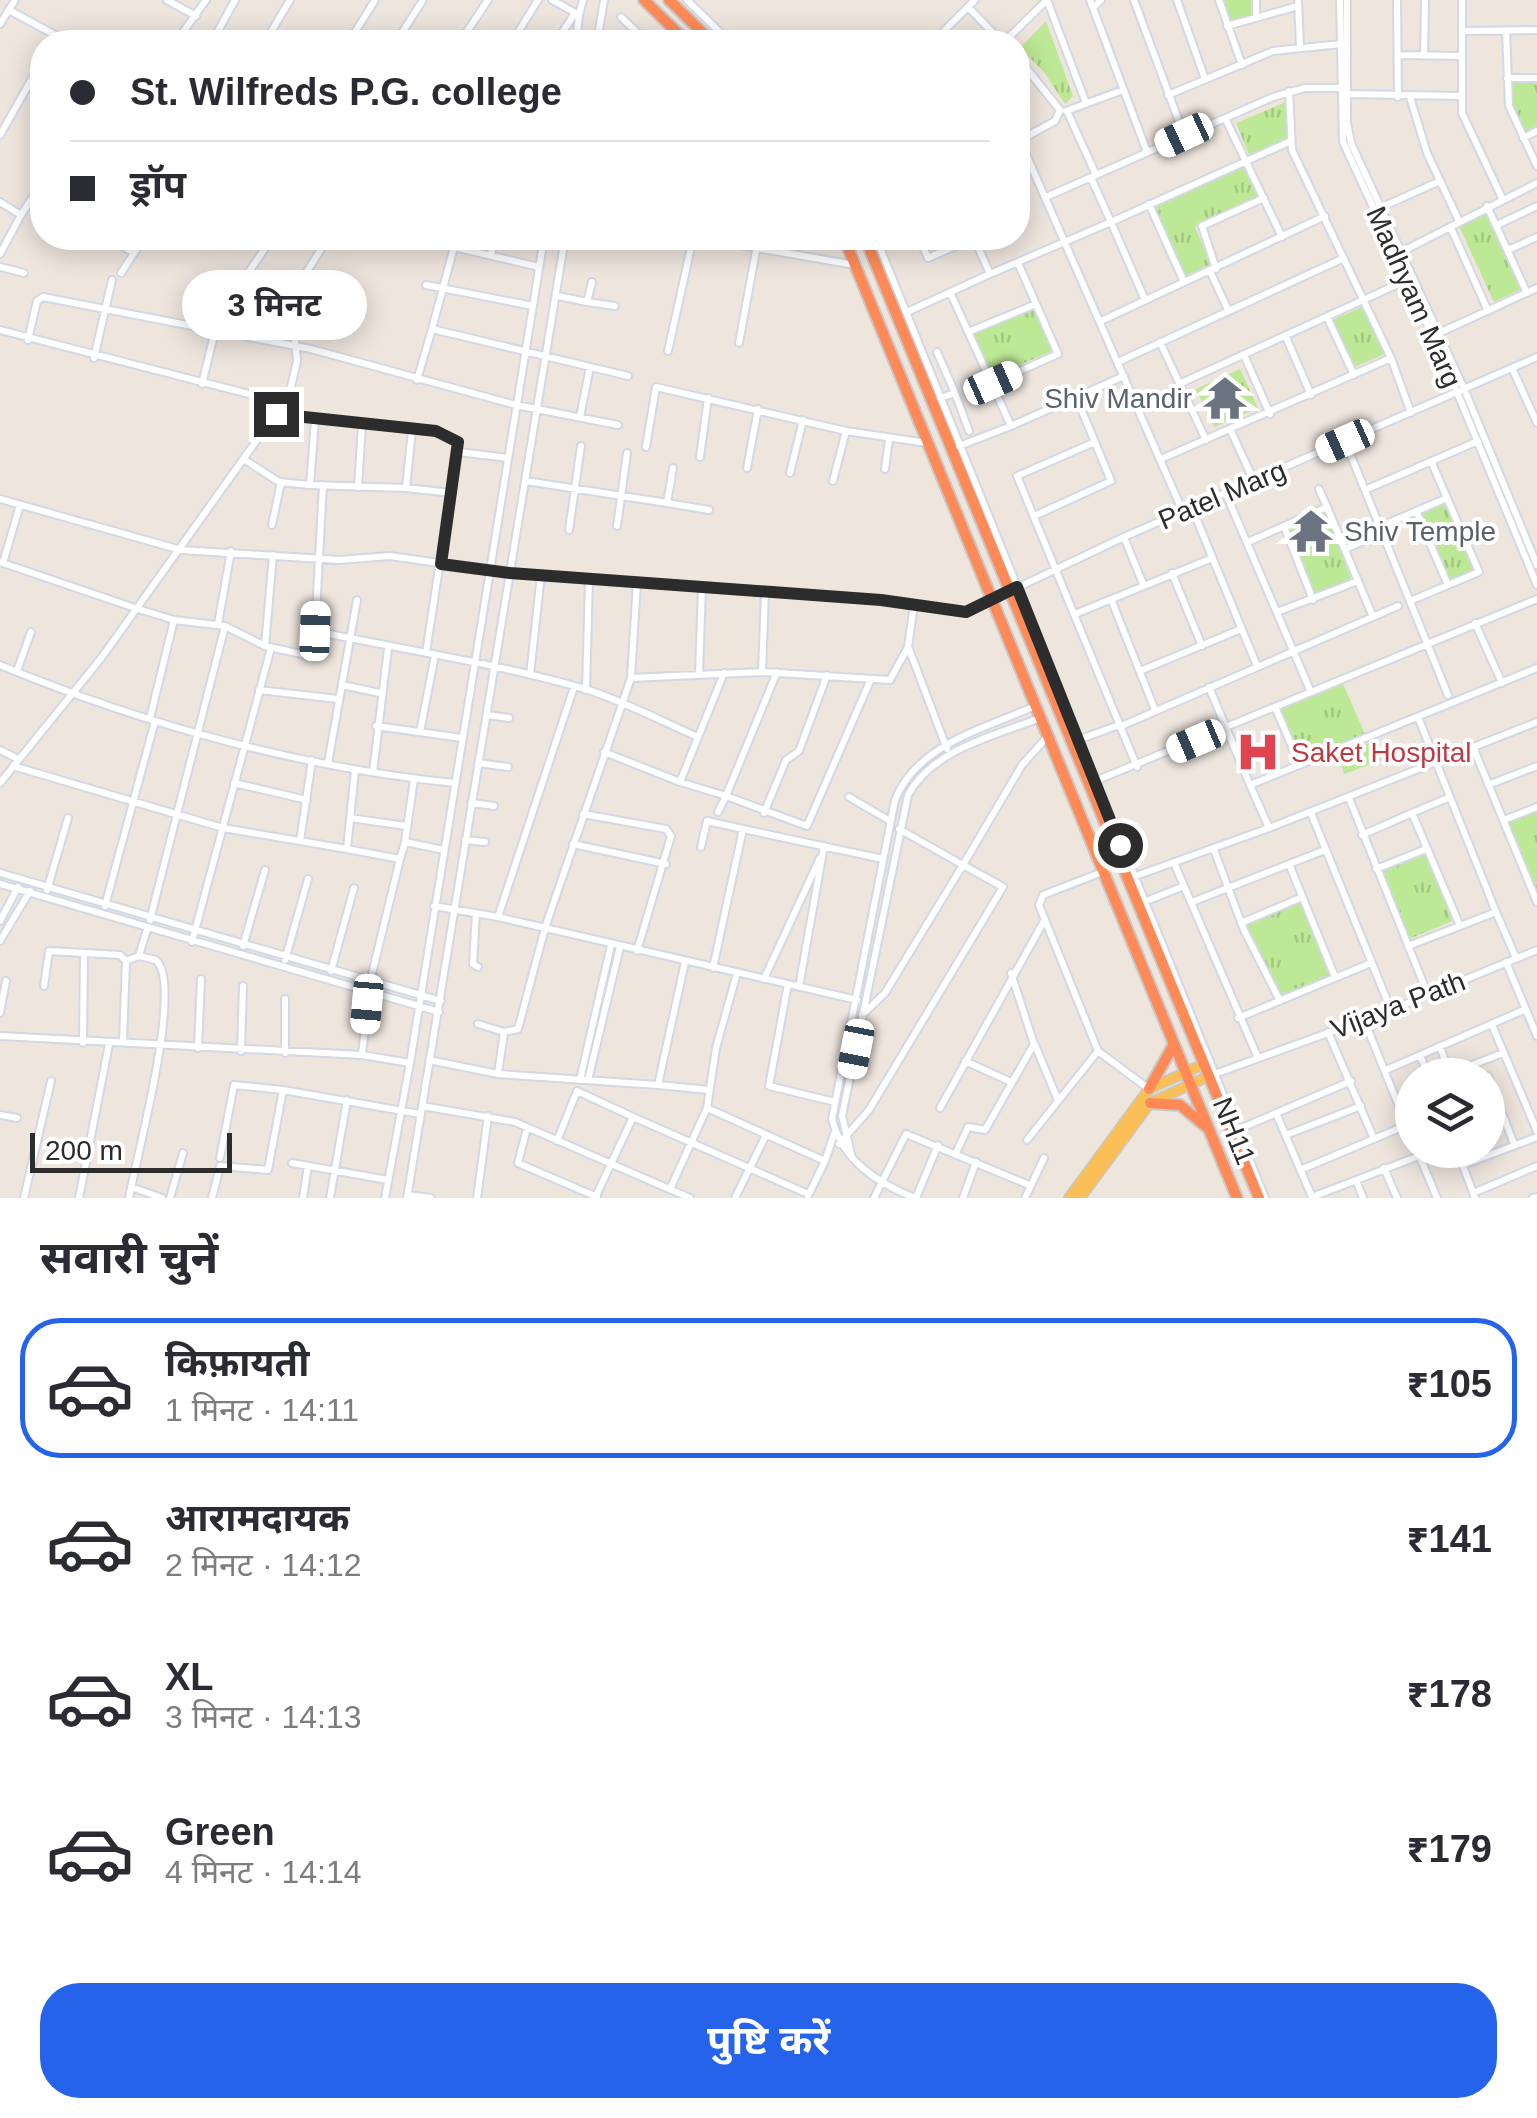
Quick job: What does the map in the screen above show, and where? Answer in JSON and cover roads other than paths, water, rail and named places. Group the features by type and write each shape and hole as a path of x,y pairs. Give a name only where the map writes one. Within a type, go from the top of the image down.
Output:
{"highway":[{"path":"644,0 672,30"},
{"path":"668,0 699,30"},
{"name":"NH11","path":"849,250 1237,1198"},
{"path":"870,250 1262,1198"},
{"path":"1148,1089 1174,1044"},
{"path":"1150,1103 1180,1105 1209,1130"}],"main road":[{"path":"1068,1198 1148,1089 1210,1070"},
{"path":"1080,1198 1150,1103 1188,1077"}],"street":[{"path":"0,24 15,0"},
{"path":"168,0 196,16"},
{"path":"184,30 206,0"},
{"path":"219,30 235,0"},
{"path":"272,30 290,0"},
{"path":"356,30 375,0"},
{"path":"404,30 423,0"},
{"path":"468,30 488,0"},
{"path":"519,30 538,0"},
{"path":"552,0 577,14"},
{"path":"565,30 583,0"},
{"path":"599,30 604,0"},
{"path":"687,0 718,30"},
{"path":"945,30 975,0"},
{"path":"1015,30 1046,0 1086,103"},
{"path":"1101,0 1092,4 1147,152"},
{"path":"1134,0 1184,135"},
{"path":"1176,0 1205,79"},
{"path":"1219,0 1242,64"},
{"path":"1256,0 1256,15"},
{"name":"Madhyam Marg","path":"1343,0 1340,44 1351,142 1438,334 1537,585"},
{"name":"Madhyam Marg","path":"1343,0 1344,142 1537,565"},
{"path":"1398,0 1398,98"},
{"path":"1424,56 1425,0"},
{"path":"1462,0 1462,113 1502,198"},
{"path":"1227,26 1298,3 1300,46"},
{"path":"968,7 991,30"},
{"path":"9,10 40,30"},
{"path":"576,30 577,14"},
{"path":"622,17 635,30"},
{"path":"1462,32 1537,30"},
{"path":"1506,31 1509,106 1537,166"},
{"path":"1168,96 1242,64 1300,46 1340,44"},
{"path":"1398,55 1461,56"},
{"path":"1030,72 1064,110 1145,300"},
{"path":"1507,78 1537,78"},
{"path":"0,135 30,82"},
{"path":"1030,132 1055,121 1064,110 1123,90"},
{"path":"1046,197 1289,91 1344,90 1398,98 1461,96"},
{"path":"1289,91 1291,141 1391,358 1412,413"},
{"path":"1410,97 1458,221"},
{"path":"1225,118 1282,237"},
{"path":"1523,138 1537,130"},
{"path":"907,312 1291,141"},
{"path":"1030,170 1046,197 1161,460 1210,558 1257,666"},
{"path":"1382,208 1440,181"},
{"path":"1402,251 1537,183"},
{"path":"1228,310 1202,226 1264,198"},
{"path":"0,254 30,201"},
{"path":"0,202 21,215"},
{"path":"1150,204 1184,282"},
{"path":"1487,206 1527,293"},
{"path":"1497,225 1537,206"},
{"path":"1100,322 1324,216"},
{"path":"1451,228 1488,311"},
{"path":"1508,250 1537,237"},
{"path":"129,250 134,253"},
{"path":"121,273 136,250"},
{"path":"242,282 264,250"},
{"path":"0,784 181,550 284,404 295,381 291,298 321,250"},
{"path":"417,380 454,250"},
{"path":"466,250 539,267"},
{"path":"491,254 492,250"},
{"path":"384,1198 422,997 542,250"},
{"path":"431,1198 408,1197 564,250"},
{"path":"668,351 693,250"},
{"path":"751,250 856,265"},
{"path":"881,250 1013,589 1078,740 1091,782 1134,876 1262,1198"},
{"path":"924,250 928,258 946,250"},
{"path":"979,250 990,274"},
{"path":"739,343 756,251"},
{"path":"1118,362 1344,258"},
{"path":"993,383 1058,354 1018,263"},
{"path":"0,267 24,273"},
{"path":"94,358 112,280"},
{"path":"1180,384 1406,280"},
{"path":"588,302 592,282"},
{"path":"426,286 533,306"},
{"path":"1438,334 1537,288"},
{"path":"950,292 1011,426"},
{"path":"558,296 615,306"},
{"path":"28,340 37,301 43,297 295,347 516,405 618,425"},
{"path":"968,332 1037,304"},
{"path":"1328,316 1354,376"},
{"path":"432,328 628,376"},
{"path":"0,330 94,358 284,404"},
{"path":"202,384 215,331"},
{"path":"1286,336 1312,396"},
{"path":"1160,342 1206,441"},
{"path":"937,352 969,431"},
{"path":"1244,355 1270,414"},
{"name":"Patel Marg","path":"992,602 1124,537 1461,393 1537,356"},
{"path":"1161,460 1391,358"},
{"path":"580,418 590,367"},
{"path":"1512,368 1536,417"},
{"path":"959,446 1078,399 1124,376"},
{"path":"646,447 656,387 846,432 928,443"},
{"path":"940,398 955,393"},
{"path":"700,457 708,398"},
{"path":"1034,516 1111,481 1078,399"},
{"path":"747,468 758,409"},
{"path":"276,414 448,435 458,442 420,732"},
{"path":"310,485 316,420"},
{"path":"790,472 803,420"},
{"path":"358,487 362,425"},
{"path":"406,488 412,430"},
{"path":"1230,430 1254,481"},
{"path":"834,481 846,432"},
{"path":"885,469 889,440"},
{"path":"1345,441 1448,695"},
{"path":"1365,490 1479,441"},
{"path":"1095,442 1018,476 1137,767"},
{"path":"569,530 580,446"},
{"path":"459,452 508,458"},
{"path":"616,526 626,454"},
{"path":"245,460 282,482 452,493"},
{"path":"1410,602 1480,572 1430,461"},
{"path":"667,503 673,468"},
{"path":"526,481 709,510"},
{"path":"272,525 282,482"},
{"path":"20,505 2,562 174,620 222,625 268,647 306,655 313,649 315,631 324,486"},
{"path":"1319,489 1373,617"},
{"path":"1226,493 1310,690"},
{"path":"1345,548 1447,498"},
{"path":"0,499 181,550 231,550 320,559 390,556 510,573 702,586 966,612 992,602"},
{"path":"1248,542 1327,508"},
{"path":"1416,511 1448,584"},
{"path":"1284,526 1313,600"},
{"path":"1124,537 1144,584"},
{"path":"150,920 222,625 231,550"},
{"path":"192,942 268,647 273,555"},
{"path":"1075,614 1210,558"},
{"path":"1172,572 1202,646"},
{"path":"530,675 540,575"},
{"path":"586,690 589,579"},
{"path":"478,1024 504,1032 518,1029 545,928 631,678 637,582"},
{"path":"1277,612 1358,582"},
{"path":"699,674 702,586"},
{"path":"762,672 765,592"},
{"path":"1111,599 1155,710"},
{"path":"1091,782 1137,767 1310,690 1537,599"},
{"path":"328,764 357,600"},
{"path":"631,678 777,672 892,679 908,647 914,605"},
{"path":"1078,740 1398,606"},
{"path":"105,906 174,620"},
{"path":"1475,623 1502,683"},
{"path":"1140,671 1241,629"},
{"path":"315,631 388,649 476,661 574,686 698,737"},
{"path":"17,670 31,632"},
{"path":"908,647 948,750"},
{"path":"373,772 388,649"},
{"path":"1,668 17,670 198,732 355,770 455,783"},
{"path":"1250,785 1537,668"},
{"path":"718,812 777,672"},
{"path":"680,782 724,673"},
{"path":"764,813 786,760 799,752 827,675"},
{"path":"604,752 806,826 871,679"},
{"path":"342,685 380,692"},
{"path":"498,917 574,686"},
{"path":"1210,687 1269,828"},
{"path":"259,690 338,699"},
{"path":"1275,708 1300,765"},
{"path":"557,1141 573,1092 583,1092 752,1167 807,1196 835,1130 835,1102 894,800 908,775 930,753 948,750 1037,712"},
{"path":"852,1158 842,1116 899,829 916,780 948,750 1037,712"},
{"path":"487,714 509,718"},
{"path":"1418,717 1516,958"},
{"path":"1134,876 1169,863 1175,865 1537,722"},
{"path":"376,726 462,738"},
{"path":"862,1016 885,994 1022,765 1048,736"},
{"path":"1473,747 1536,897"},
{"path":"0,750 15,763 223,828 400,859"},
{"path":"300,841 312,760"},
{"path":"478,763 508,767"},
{"path":"1488,785 1537,766"},
{"path":"347,849 355,770"},
{"path":"362,1055 370,982 404,842 414,779"},
{"path":"234,783 307,800"},
{"path":"1362,835 1450,797"},
{"path":"849,798 890,821"},
{"path":"1348,798 1428,995"},
{"path":"471,803 494,806"},
{"path":"1504,820 1537,807"},
{"path":"1311,812 1391,1010"},
{"path":"1412,813 1460,926"},
{"path":"583,814 666,829 672,842 637,952"},
{"path":"47,890 68,818"},
{"path":"350,818 406,826"},
{"path":"701,848 707,821 824,851 883,858"},
{"path":"713,968 743,829"},
{"path":"840,1144 869,1110 1003,892 1003,887 899,829"},
{"path":"465,840 485,842"},
{"path":"404,842 444,850"},
{"path":"573,844 666,864"},
{"path":"1376,869 1426,849"},
{"path":"1214,850 1242,923 1280,1001"},
{"path":"1192,902 1325,850"},
{"path":"764,979 824,851"},
{"path":"799,987 824,851"},
{"path":"1289,864 1335,977"},
{"path":"1175,865 1258,1058"},
{"path":"242,946 265,870"},
{"path":"1105,871 1038,900 1098,1051 1148,1089"},
{"path":"0,874 19,885 147,929 439,1012"},
{"path":"283,968 308,879"},
{"path":"0,884 19,885"},
{"path":"0,921 19,885"},
{"path":"1144,902 1184,886"},
{"path":"331,971 354,888"},
{"path":"31,889 47,890 441,1001"},
{"path":"0,941 31,889"},
{"path":"1242,923 1300,898"},
{"path":"434,906 498,917 637,952 865,1001"},
{"path":"1408,946 1496,912"},
{"path":"476,914 472,964 478,967"},
{"path":"940,1108 1011,973 1044,920"},
{"path":"140,956 147,929"},
{"path":"608,979 611,945"},
{"path":"584,1080 608,979 620,947"},
{"name":"Vijaya Path","path":"1210,1070 1228,1070 1391,1010 1537,950"},
{"path":"44,986 47,952 120,955 126,961 124,1041"},
{"path":"82,1043 84,952"},
{"path":"126,961 140,956 156,960 164,970 162,1045 129,1198"},
{"path":"658,1085 685,962"},
{"path":"1506,962 1537,1036"},
{"path":"1238,1018 1372,963"},
{"path":"1011,973 1057,1098"},
{"path":"670,1188 707,1108 737,974"},
{"path":"198,1048 200,980"},
{"path":"0,1013 6,981"},
{"path":"788,984 770,1086 835,1102"},
{"path":"241,1050 243,986"},
{"path":"284,998 284,1053"},
{"path":"1386,1070 1526,1009"},
{"path":"1364,1019 1395,1094"},
{"path":"1492,1025 1537,1134 1505,1148"},
{"path":"498,1074 504,1032"},
{"path":"1328,1032 1374,1139"},
{"path":"0,1036 362,1055 410,1063"},
{"path":"79,1198 108,1044"},
{"path":"956,1153 968,1127 985,1130 1034,1044"},
{"path":"1440,1046 1444,1058"},
{"path":"1027,1140 1098,1051"},
{"path":"1492,1058 1503,1053"},
{"path":"429,1060 498,1074 709,1090"},
{"path":"965,1060 1010,1082"},
{"path":"24,1198 51,1081"},
{"path":"1237,1130 1351,1081"},
{"path":"220,1158 234,1084 400,1110 488,1116 527,1128 690,1198"},
{"path":"212,1198 220,1166 268,1170 284,1090"},
{"path":"330,1198 347,1100"},
{"path":"1286,1136 1361,1106"},
{"path":"707,1108 825,1161"},
{"path":"1276,1113 1312,1198 1395,1163"},
{"path":"0,1115 17,1118"},
{"path":"477,1198 488,1116"},
{"path":"527,1128 518,1163 596,1198 633,1116"},
{"path":"1505,1118 1514,1144"},
{"path":"835,1130 840,1144 881,1184 916,1198 938,1145"},
{"path":"1300,1170 1395,1130"},
{"path":"874,1198 906,1134 1029,1185"},
{"path":"735,1198 766,1136"},
{"path":"131,1186 166,1198 183,1153"},
{"path":"1025,1198 1044,1158"},
{"path":"963,1198 976,1162"},
{"path":"292,1163 388,1180"},
{"path":"303,1198 308,1166"},
{"path":"1464,1168 1474,1196 1537,1166"},
{"path":"1384,1168 1396,1198"},
{"path":"1424,1168 1437,1198"},
{"path":"1356,1180 1362,1198"}],"place":[{"name":"Shiv Mandir","path":"1225,398"},
{"name":"Shiv Temple","path":"1311,531"},
{"name":"Saket Hospital","path":"1258,752"}]}
